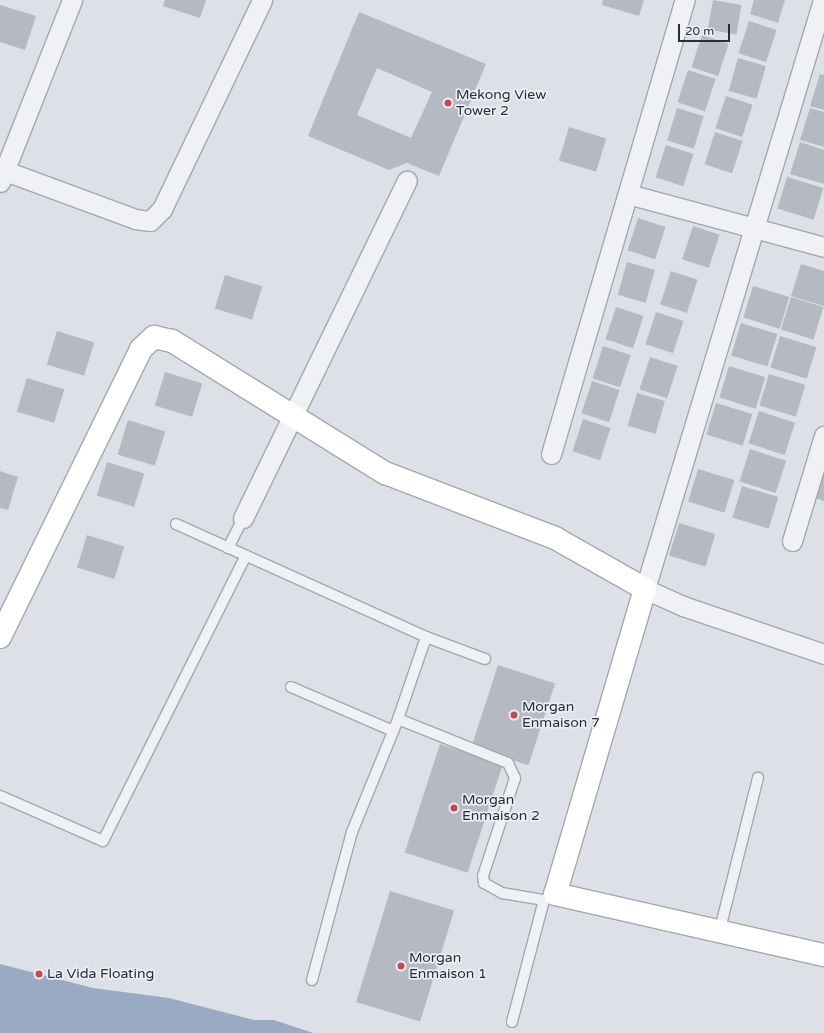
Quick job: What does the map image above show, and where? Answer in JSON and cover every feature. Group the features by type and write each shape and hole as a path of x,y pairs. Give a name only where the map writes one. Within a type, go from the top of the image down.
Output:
{"street":[{"path":"72,0 1,174 135,219 150,221 162,209 262,0"},
{"path":"551,454 685,0"},
{"path":"823,0 645,589 549,897 720,929 824,955"},
{"path":"243,518 294,417 406,181"},
{"path":"628,194 824,247"},
{"path":"0,637 141,349 154,337 172,341 385,472 555,538 645,589 683,606 824,654"},
{"path":"792,542 824,436"}],"lane":[{"path":"228,548 243,518"},
{"path":"176,524 426,637 486,659"},
{"path":"0,796 104,841 246,556"},
{"path":"312,980 352,832 398,719 426,637"},
{"path":"291,687 393,731"},
{"path":"398,719 508,763 512,768 515,778 483,876 484,883 502,892 549,897 512,1022"},
{"path":"720,929 758,778"}],"water":[{"path":"0,964 93,988 169,998 254,1020 274,1020 313,1033 0,1033"}],"building":[{"path":"165,0 206,0 200,18 163,6"},
{"path":"603,0 644,0 639,16 602,5"},
{"path":"713,0 742,5 736,35 708,30"},
{"path":"754,0 785,0 778,23 750,14"},
{"path":"0,5 36,16 25,50 0,42"},
{"name":"Mekong View Tower 2","path":"359,12 486,64 439,176 407,163 389,170 308,136","holes":["377,68 432,92 411,138 357,115"]},
{"path":"749,21 777,30 766,62 738,53"},
{"path":"702,35 729,44 718,76 691,67"},
{"path":"738,58 766,66 757,99 729,91"},
{"path":"688,70 716,79 705,111 677,102"},
{"path":"820,74 824,75 824,110 810,106"},
{"path":"726,96 753,105 742,137 715,128"},
{"path":"677,108 704,116 694,149 667,141"},
{"path":"810,108 824,112 824,147 800,140"},
{"path":"569,127 606,138 596,172 559,160"},
{"path":"715,132 743,141 732,173 704,164"},
{"path":"800,142 824,150 824,184 790,174"},
{"path":"666,145 694,154 683,186 655,177"},
{"path":"787,177 823,188 814,220 777,209"},
{"path":"638,218 666,227 655,259 627,250"},
{"path":"693,226 720,235 709,268 682,259"},
{"path":"627,262 655,270 646,303 618,295"},
{"path":"801,264 824,271 824,306 791,296"},
{"path":"671,271 698,280 687,313 660,304"},
{"path":"225,275 262,286 252,320 215,308"},
{"path":"753,286 789,297 780,329 743,318"},
{"path":"791,297 824,307 814,339 781,330"},
{"path":"616,307 644,316 633,348 605,339"},
{"path":"656,312 684,321 673,353 645,344"},
{"path":"741,323 777,334 767,367 731,356"},
{"path":"57,331 94,342 84,376 47,364"},
{"path":"780,336 816,347 807,379 770,368"},
{"path":"603,346 631,355 620,387 592,378"},
{"path":"650,357 678,366 667,398 639,389"},
{"path":"729,366 765,377 756,409 719,398"},
{"path":"165,372 202,383 192,417 155,405"},
{"path":"769,374 805,385 796,417 759,406"},
{"path":"27,378 64,389 54,423 17,411"},
{"path":"592,381 620,390 609,422 581,413"},
{"path":"637,393 665,401 656,434 628,426"},
{"path":"716,403 752,414 743,446 706,435"},
{"path":"759,411 795,423 785,455 748,443"},
{"path":"583,419 611,428 600,460 572,451"},
{"path":"128,420 165,431 155,466 117,454"},
{"path":"750,449 786,461 776,493 739,481"},
{"path":"107,462 144,473 134,507 97,495"},
{"path":"698,469 734,480 724,513 688,502"},
{"path":"0,471 18,477 8,510 0,508"},
{"path":"824,473 824,501 816,498"},
{"path":"742,486 778,497 769,529 732,518"},
{"path":"679,523 715,534 705,567 669,556"},
{"path":"87,535 124,546 114,579 77,568"},
{"name":"Morgan Enmaison 7","path":"498,665 555,684 528,765 471,747"},
{"name":"Morgan Enmaison 2","path":"440,744 503,764 468,873 405,852"},
{"name":"Morgan Enmaison 1","path":"390,891 454,911 420,1022 356,1002"}],"place":[{"name":"Mekong View Tower 2","path":"448,103"},
{"name":"Morgan Enmaison 7","path":"514,715"},
{"name":"Morgan Enmaison 2","path":"454,808"},
{"name":"Morgan Enmaison 1","path":"401,966"},
{"name":"La Vida Floating","path":"39,974"}]}
